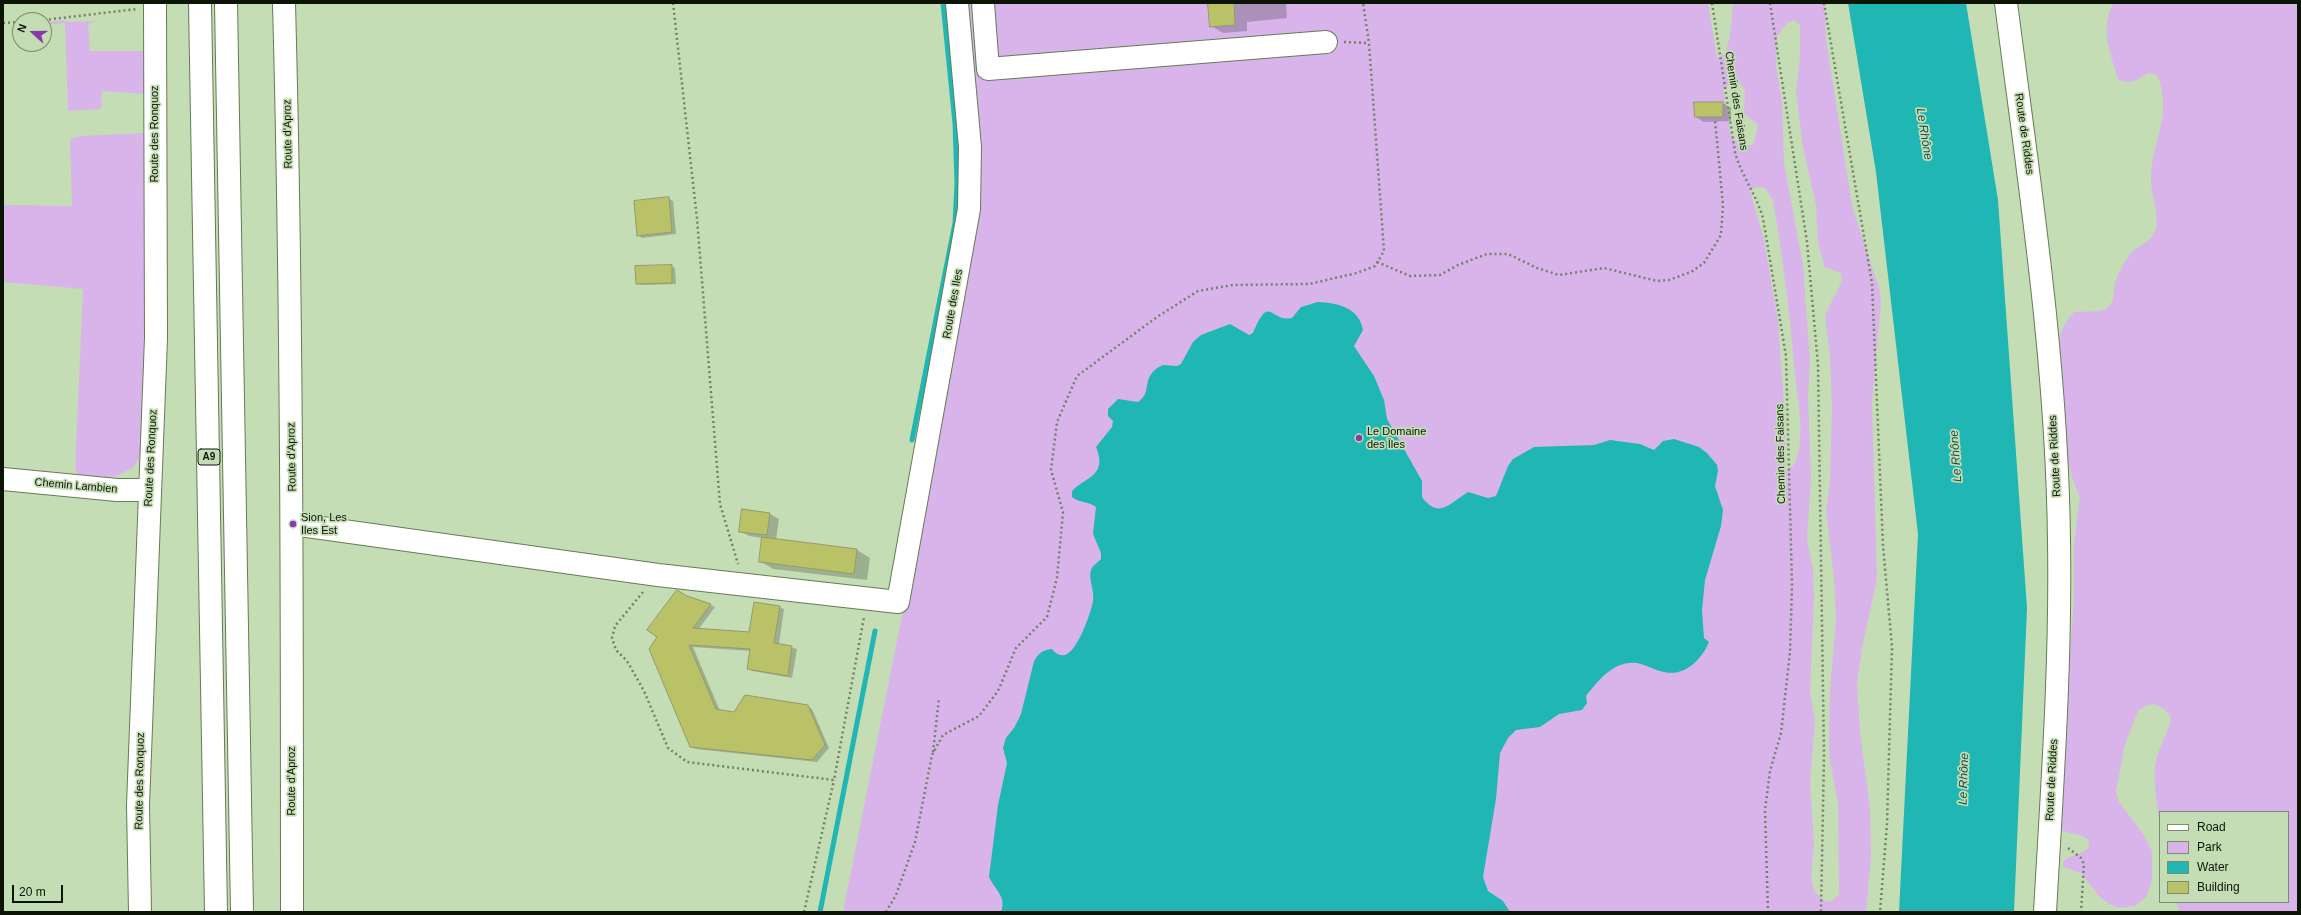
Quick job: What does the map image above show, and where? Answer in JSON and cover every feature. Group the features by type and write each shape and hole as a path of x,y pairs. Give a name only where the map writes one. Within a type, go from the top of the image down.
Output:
{"main road":[{"name":"A9","path":"200,3 216,912"},
{"name":"A9","path":"226,3 242,912"},
{"name":"Route d'Aproz","path":"284,3 290,217 292,912"},
{"name":"Route des Iles","path":"867,599 898,602 969,209 970,147 958,3"},
{"path":"983,3 988,69 1326,42"},
{"name":"Route de Riddes","path":"2006,3 2035,210 2045,309 2056,464 2059,539 2059,619 2046,912"},
{"name":"Route des Ronquoz","path":"140,912 138,805 156,338 155,5"},
{"name":"Chemin Lambien","path":"3,479 118,490 150,490"},
{"path":"292,524 658,575 867,599"}],"path":[{"path":"673,3 697,219 720,504 733,550 746,585"},
{"path":"933,753 944,735 979,716 998,692 1016,648 1047,617 1057,578 1063,512 1051,470 1057,422 1077,376 1158,317 1198,291 1233,285 1309,284 1357,273 1375,266 1384,251 1369,43 1363,3"},
{"name":"Chemin des Faisans","path":"1712,3 1735,152 1741,169 1756,195 1763,218 1786,356 1792,585 1790,652 1782,733 1770,771 1764,810 1768,912"},
{"path":"1770,3 1807,242 1818,358 1824,755 1821,912"},
{"path":"1824,3 1872,283 1883,546 1892,647 1886,824 1880,912"},
{"path":"52,19 155,5"},
{"path":"1326,42 1369,43"},
{"path":"1377,262 1410,276 1440,275 1458,265 1487,254 1508,254 1537,268 1559,275 1604,268 1657,281 1669,280 1691,272 1704,263 1721,235 1723,205 1715,120"},
{"path":"658,575 615,626 612,638 616,650 627,661 644,691 668,748 687,762 834,780"},
{"path":"804,912 834,780 867,599"},
{"path":"886,912 896,895 915,842 933,753 939,698"},
{"path":"2049,842 2074,851 2084,864 2081,912"}],"green space":[{"name":"Le Domaine des Îles","path":"964,3 1708,3 1717,58 1725,54 1730,37 1733,3 1825,3 1826,39 1852,206 1879,288 1881,302 1872,404 1877,579 1863,643 1857,682 1860,733 1870,808 1871,856 1866,912 843,912 904,606 970,235","holes":["1794,20 1800,25 1800,56 1796,92 1803,147 1816,205 1818,243 1825,267 1841,273 1842,281 1825,315 1830,357 1832,408 1830,482 1826,510 1834,579 1836,620 1830,689 1829,755 1838,803 1839,894 1831,902 1825,901 1814,891 1811,878 1814,845 1810,783 1815,720 1810,693 1814,597 1813,570 1807,539 1811,479 1808,397 1810,361 1803,266 1784,163 1782,102 1776,65 1777,36 1787,23","1735,82 1741,84 1745,91 1744,113 1758,126 1753,145 1741,145 1731,137 1723,88","1757,187 1765,188 1773,200 1786,287 1799,407 1800,430 1799,451 1796,460 1794,464 1786,470 1785,417 1778,321 1764,240 1750,190"]},
{"path":"2113,3 2298,3 2298,912 2180,912 2176,903 2289,903 2289,811 2159,811 2159,818 2155,784 2155,768 2157,755 2171,717 2164,709 2154,704 2145,706 2138,711 2125,744 2116,791 2119,802 2143,834 2152,851 2152,879 2147,896 2135,906 2120,908 2109,904 2099,896 2081,873 2064,867 2062,863 2068,858 2083,852 2089,847 2088,840 2083,836 2062,831 2058,826 2074,597 2074,542 2080,496 2069,466 2063,425 2057,348 2062,329 2074,312 2101,311 2110,305 2113,298 2116,280 2127,259 2131,253 2149,240 2154,233 2157,222 2152,191 2152,165 2163,115 2162,89 2157,75 2148,73 2137,80 2130,82 2118,79 2109,50 2107,22"},
{"path":"64,20 65,22 94,21 88,25 90,51 147,51 146,94 102,91 101,109 68,111 65,23 52,24 52,22"},
{"path":"145,133 147,397 142,454 134,467 114,477 80,478 75,469 83,289 3,282 3,205 72,206 70,140 80,136"}],"water":[{"name":"Le Rhône","path":"1848,3 1966,3 1998,200 2027,608 2014,912 1899,912 1918,534 1876,172"},
{"path":"1318,302 1340,305 1352,311 1361,322 1363,330 1354,346 1374,376 1384,400 1387,419 1422,481 1422,497 1428,504 1434,507 1445,507 1468,492 1488,498 1496,496 1508,466 1513,459 1534,447 1594,445 1610,440 1640,444 1654,450 1663,441 1674,439 1699,447 1707,453 1717,465 1718,471 1715,486 1723,510 1721,526 1705,580 1702,610 1704,638 1709,642 1706,648 1702,655 1692,665 1679,672 1664,672 1638,663 1622,664 1604,675 1595,685 1586,696 1587,703 1582,710 1559,714 1540,727 1516,730 1508,738 1500,753 1496,799 1483,877 1488,891 1503,901 1510,912 1001,912 1002,902 1000,894 989,877 998,805 1007,763 1003,748 1006,738 1014,728 1021,714 1034,661 1039,654 1046,650 1052,649 1061,655 1065,655 1070,652 1079,640 1092,607 1093,593 1090,573 1093,567 1101,559 1101,553 1093,534 1096,507 1072,497 1072,491 1093,475 1097,470 1099,457 1096,447 1112,427 1113,421 1108,416 1108,409 1118,399 1138,402 1143,398 1151,374 1163,365 1177,366 1181,364 1193,342 1201,335 1230,324 1249,335 1253,333 1263,314 1267,312 1271,312 1279,317 1292,318 1301,307"}],"building":[{"path":"1208,3 1234,3 1235,25 1210,27"},
{"path":"1694,102 1723,102 1723,117 1695,117"},
{"path":"669,197 672,232 637,236 634,201"},
{"path":"672,265 672,283 636,284 635,266"},
{"path":"742,509 770,513 767,535 739,532"},
{"path":"762,537 857,549 854,574 759,562"},
{"path":"677,590 687,596 711,604 693,628 749,632 754,602 780,606 774,643 792,646 788,676 747,669 750,649 689,645 716,709 734,712 745,695 808,705 825,745 812,760 690,747 649,649 657,637 647,630"}],"waterway":[{"path":"912,440 955,223 957,183 955,123 943,3"},
{"path":"820,912 875,631"}],"place":[{"name":"Le Domaine des Îles","path":"1359,438"},
{"name":"Sion, Les Iles Est","path":"293,524"}]}
